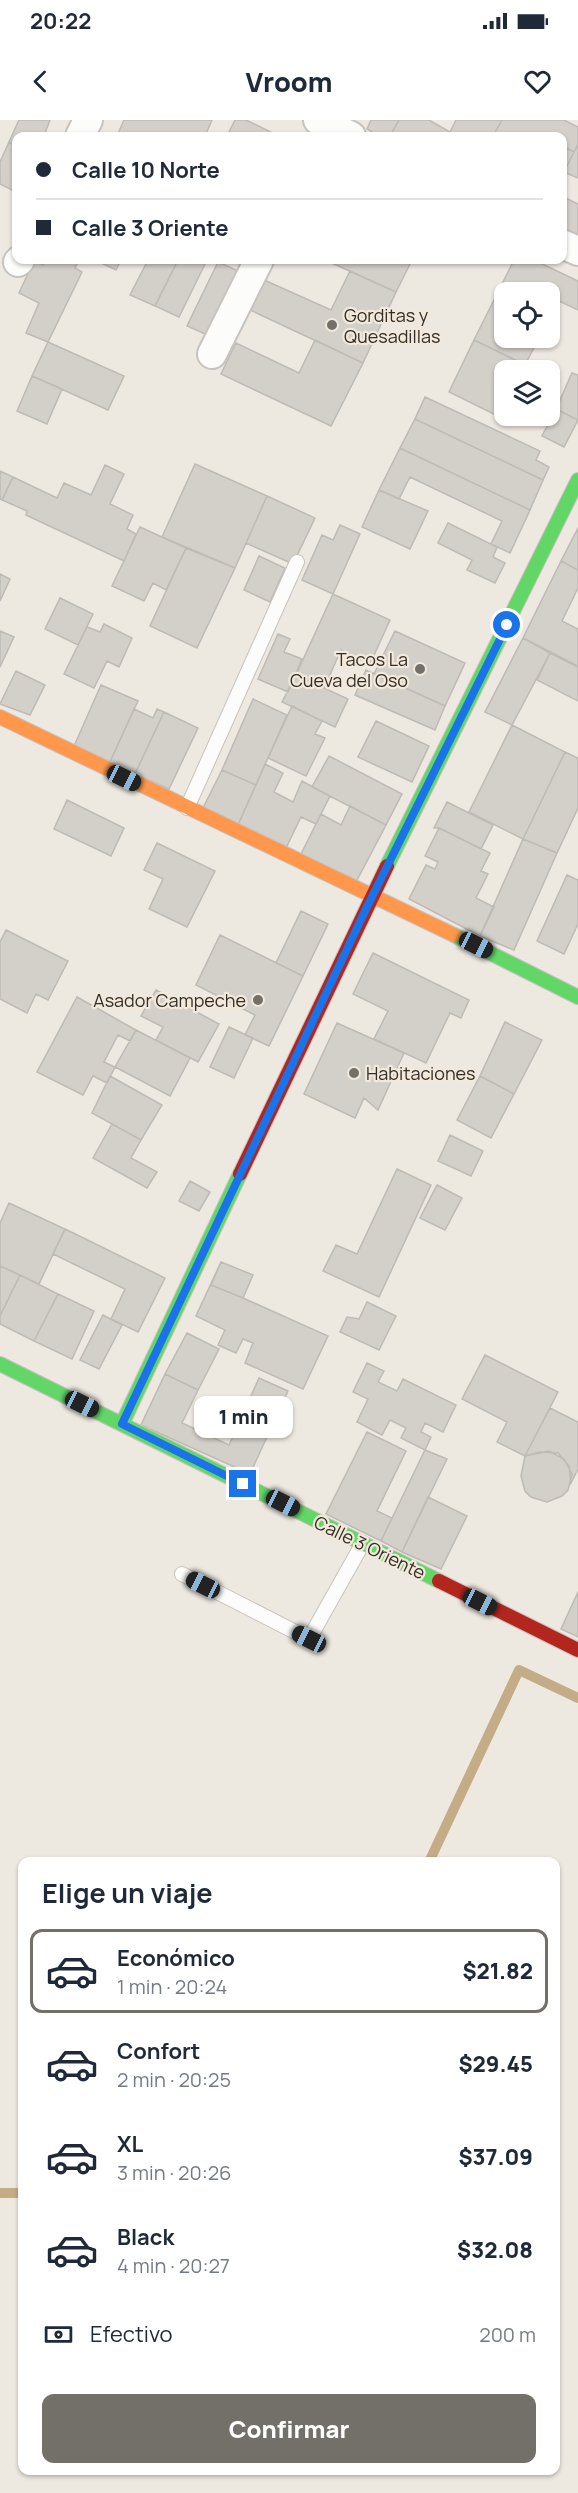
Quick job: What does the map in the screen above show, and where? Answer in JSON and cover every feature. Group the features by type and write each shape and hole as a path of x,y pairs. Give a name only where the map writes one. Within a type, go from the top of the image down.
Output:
{"street":[{"path":"212,354 257,264"},
{"path":"122,1424 374,894 578,480"},
{"path":"0,717 187,808 374,894 578,997"},
{"name":"Calle 3 Oriente","path":"0,1364 578,1650"}],"lane":[{"path":"187,808 297,562"},
{"path":"182,1574 309,1639 363,1543"}],"building":[{"path":"19,120 50,120 45,132 14,132"},
{"path":"124,120 212,120 207,132 119,132"},
{"path":"235,120 246,120 271,132 229,132"},
{"path":"371,120 399,120 392,132 372,132 367,129"},
{"path":"399,120 429,120 450,132 392,132"},
{"path":"456,120 502,120 495,132 450,132"},
{"path":"502,120 564,120 578,127 578,144 574,152 567,148 567,132 495,132"},
{"path":"9,142 12,144 12,190 0,184 0,162"},
{"path":"578,144 578,178 567,173 567,166"},
{"path":"567,148 574,152 567,166"},
{"path":"567,198 578,204 578,238 567,232"},
{"path":"33,264 77,264 75,268 82,272 48,342 26,333 39,303 19,293"},
{"path":"103,264 119,264 116,270"},
{"path":"146,264 176,264 155,306 130,295"},
{"path":"176,264 205,264 179,317 155,306"},
{"path":"217,264 223,264 243,273 212,337 187,326"},
{"path":"334,264 410,264 396,292"},
{"path":"512,264 542,264 578,281 578,310 560,301 560,282 503,282"},
{"name":"Gorditas y Quesadillas","path":"350,271 396,292 363,363 248,309 262,279 331,310"},
{"path":"494,300 494,348 534,348 528,360 515,360 474,340"},
{"path":"315,340 363,363 331,426 221,374 236,343 299,373"},
{"path":"474,340 515,360 494,360 494,414 449,392"},
{"path":"48,342 124,376 108,410 32,376"},
{"path":"572,373 578,375 578,420 560,411 560,400"},
{"path":"32,376 62,389 47,424 17,411"},
{"path":"425,397 540,451 536,460 549,467 543,480 415,419"},
{"path":"560,411 578,420 564,447 542,436 547,426 560,426"},
{"path":"415,419 543,480 530,510 400,448"},
{"path":"400,448 530,510 510,553 491,544 502,521 410,477 399,499 379,490"},
{"path":"195,464 267,496 235,568 162,537"},
{"path":"105,465 124,474 110,504 133,515 127,529 136,534 124,561 26,515 27,511 2,500 13,477 57,498 64,483 91,495"},
{"path":"0,471 13,477 2,500 0,499"},
{"path":"379,490 428,511 410,549 362,527"},
{"path":"267,496 315,518 293,564 246,543"},
{"path":"448,523 497,547 493,557 505,563 495,583 467,570 472,560 438,543"},
{"path":"340,525 360,534 333,594 302,580 322,535 333,540"},
{"path":"140,527 186,548 166,590 153,583 144,601 112,586"},
{"path":"578,528 578,570 561,561"},
{"path":"186,548 235,568 197,648 150,626"},
{"path":"259,556 285,568 270,602 244,590"},
{"path":"561,561 578,570 578,588 562,621 578,629 578,666 523,638"},
{"path":"0,574 10,579 0,601"},
{"path":"333,594 390,620 370,664 341,650 324,688 296,675"},
{"path":"60,598 93,614 78,645 45,629"},
{"path":"104,624 132,638 119,667 107,661 94,688 64,674 87,627 100,632"},
{"path":"0,631 14,637 0,667"},
{"name":"Tacos La Cueva del Oso","path":"395,631 465,663 445,706 374,674"},
{"path":"278,634 290,639 284,652 302,659 288,692 258,679"},
{"path":"523,638 550,653 512,725 485,712"},
{"path":"550,653 578,667 578,701 537,680"},
{"path":"366,670 445,706 435,730 355,695"},
{"path":"16,671 45,685 30,715 0,704"},
{"path":"296,675 348,699 335,727 282,702"},
{"path":"101,685 138,701 110,762 74,746"},
{"path":"253,699 287,715 256,785 222,770"},
{"path":"292,706 322,721 315,734 325,738 306,776 268,758"},
{"path":"134,709 153,718 157,709 164,712 135,774 110,762"},
{"path":"164,712 198,728 169,789 135,774"},
{"path":"376,721 429,746 412,782 358,757"},
{"path":"512,725 565,752 523,839 469,812"},
{"path":"565,752 578,758 578,808 557,853 523,839"},
{"path":"329,756 402,794 386,825 312,787"},
{"path":"265,764 283,773 274,792 293,802 302,781 330,796 316,824 301,817 286,848 238,825"},
{"path":"222,770 256,785 238,825 203,808"},
{"path":"67,800 124,828 111,856 54,829"},
{"path":"447,802 493,825 481,849 439,828 434,828"},
{"path":"350,806 386,825 356,882 301,854 321,814 341,825"},
{"path":"439,828 490,853 481,871 488,874 476,898 494,907 480,936 409,899 426,865 435,869 438,862 425,856"},
{"path":"523,839 557,853 514,950 480,936"},
{"path":"157,843 215,871 187,927 149,909 163,879 144,870"},
{"path":"567,875 578,880 578,924 564,954 537,941"},
{"path":"301,911 328,924 303,976 276,963"},
{"path":"6,930 68,961 48,1000 36,994 27,1013 0,999 0,942"},
{"name":"Asador Campeche","path":"220,935 303,976 269,1046 245,1035 255,1015 196,985"},
{"path":"373,953 469,1000 461,1018 450,1013 426,1063 374,1039 388,1011 353,994"},
{"path":"156,990 219,1024 198,1062 156,1040 163,1027 141,1016"},
{"path":"77,997 136,1030 130,1041 118,1035 104,1062 115,1067 107,1083 93,1076 83,1095 37,1072"},
{"path":"505,1022 542,1040 514,1094 480,1076"},
{"name":"Habitaciones","path":"337,1023 404,1053 378,1110 364,1098 355,1118 304,1094"},
{"path":"229,1027 253,1038 234,1078 210,1067"},
{"path":"136,1030 190,1058 170,1096 115,1067"},
{"path":"110,1076 162,1105 141,1140 92,1113"},
{"path":"480,1076 514,1094 491,1138 457,1120"},
{"path":"112,1124 141,1140 131,1158 157,1172 147,1188 93,1158"},
{"path":"450,1135 483,1151 471,1176 438,1161"},
{"path":"397,1169 431,1185 379,1297 323,1271 336,1245 357,1254"},
{"path":"190,1181 210,1192 199,1211 179,1201"},
{"path":"437,1185 462,1198 445,1230 420,1218"},
{"path":"9,1203 65,1229 39,1284 0,1266 0,1223"},
{"path":"65,1229 165,1278 138,1332 111,1319 125,1289 53,1254"},
{"path":"221,1262 253,1275 243,1298 328,1336 303,1389 245,1363 253,1343 243,1339 236,1353 218,1345 225,1330 196,1316"},
{"path":"221,1262 253,1275 243,1298 211,1285"},
{"path":"0,1266 20,1275 0,1316"},
{"path":"20,1275 58,1294 34,1341 0,1324 0,1316"},
{"path":"58,1294 94,1311 72,1359 34,1341"},
{"path":"367,1302 396,1316 379,1350 340,1332 347,1317 359,1319"},
{"path":"103,1315 122,1325 99,1369 80,1360"},
{"path":"187,1333 219,1349 198,1390 165,1374"},
{"path":"485,1355 558,1392 525,1456 497,1442 507,1422 462,1399"},
{"path":"367,1363 384,1371 378,1382 397,1391 403,1379 456,1405 443,1432 425,1423 421,1432 431,1437 425,1450 401,1438 406,1428 390,1420 382,1435 357,1422 368,1399 353,1392"},
{"path":"165,1374 198,1390 182,1423 229,1445 259,1378 288,1391 250,1474 141,1425"},
{"path":"550,1408 578,1422 578,1469 571,1483 569,1466 558,1453 540,1452 525,1456"},
{"path":"367,1432 406,1451 377,1511 392,1518 381,1541 326,1514"},
{"path":"425,1450 447,1459 402,1552 381,1541"},
{"path":"549,1451 564,1459 572,1474 568,1490 562,1496 547,1502 531,1497 525,1491 521,1476 525,1456"},
{"path":"428,1497 467,1516 441,1569 402,1552"},
{"path":"578,1592 578,1637 561,1629"}],"waterway":[{"path":"431,1857 519,1670 578,1698"},
{"path":"0,2193 18,2193"}],"traffic: fast":[{"path":"387,866 578,480"},
{"path":"454,935 578,997"},
{"path":"122,1424 240,1174"},
{"path":"0,1364 439,1581"}],"traffic: slow":[{"path":"0,717 454,935"}],"traffic: jam":[{"path":"240,1174 387,866"},
{"path":"439,1581 578,1650"}],"place":[{"name":"Gorditas y Quesadillas","path":"332,325"},
{"name":"Tacos La Cueva del Oso","path":"420,669"},
{"name":"Asador Campeche","path":"258,1000"},
{"name":"Habitaciones","path":"354,1073"}],"route":[{"path":"243,1484 122,1424 366,909 507,625"}]}
